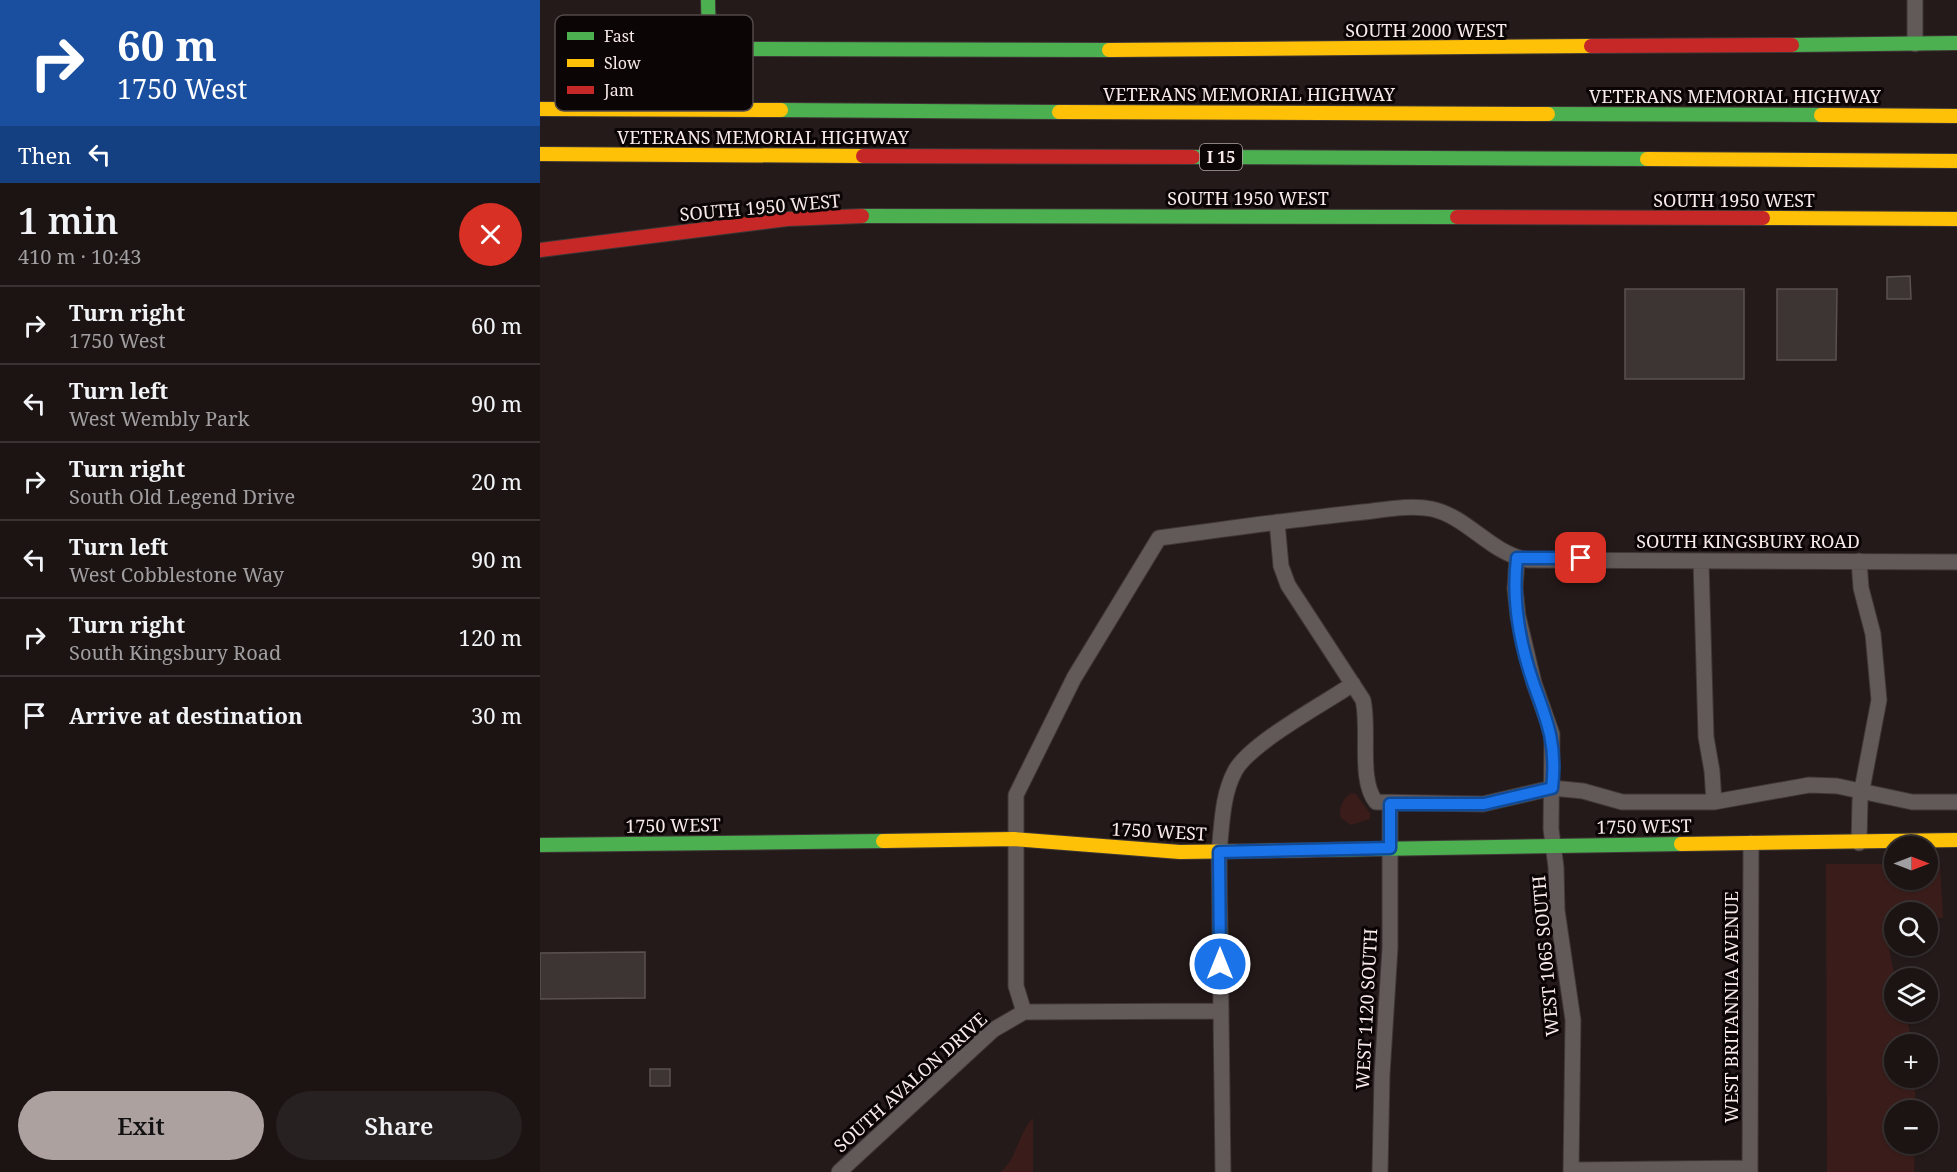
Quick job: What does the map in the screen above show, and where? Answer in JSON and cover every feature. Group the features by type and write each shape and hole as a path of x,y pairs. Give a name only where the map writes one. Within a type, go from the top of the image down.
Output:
{"main road":[{"name":"SOUTH 2000 WEST","path":"753,49 1957,43"},
{"name":"VETERANS MEMORIAL HIGHWAY","path":"540,109 555,109"},
{"name":"VETERANS MEMORIAL HIGHWAY","path":"753,110 1957,116"},
{"name":"VETERANS MEMORIAL HIGHWAY","path":"540,154 1957,161"},
{"name":"SOUTH 1950 WEST","path":"540,250 779,220 845,216 1957,219"},
{"name":"1750 WEST","path":"540,845 1014,839 1137,850 1219,852 1957,840"}],"street":[{"path":"1915,0 1915,44"},
{"name":"SOUTH KINGSBURY ROAD","path":"1014,839 1016,795 1074,678 1159,538 1405,508 1432,509 1452,517 1495,547 1517,558 1957,561"},
{"path":"1277,522 1281,566 1288,585 1363,700 1366,713 1367,782 1370,794 1376,802 1484,804 1552,788 1583,791 1622,802 1714,802 1809,785 1837,786 1912,802 1957,802"},
{"name":"WEST 1065 SOUTH","path":"1517,558 1516,609 1534,683 1552,734 1553,845 1557,910 1573,1020 1571,1171"},
{"path":"1701,561 1706,737 1712,771 1714,802"},
{"path":"1858,843 1861,792 1879,700 1873,634 1861,588 1859,561"},
{"path":"1223,1172 1219,852 1224,804 1236,770 1255,749 1353,684"},
{"name":"WEST 1120 SOUTH","path":"1380,1172 1382,1075 1390,948 1390,804"},
{"path":"1014,839 1016,986 1024,1012"},
{"path":"1957,840 1957,855"},
{"name":"WEST BRITANNIA AVENUE","path":"1750,1170 1751,843"},
{"name":"SOUTH AVALON DRIVE","path":"839,1172 993,1030 1024,1012 1221,1011"},
{"path":"1571,1171 1750,1170"}],"shaded area":[{"path":"1351,793 1356,794 1370,813 1370,819 1351,825 1341,818 1342,804"},
{"path":"1826,864 1884,864 1884,890 1938,890 1938,865 1940,865 1943,918 1938,918 1938,902 1884,902 1884,956 1891,956 1893,968 1884,968 1884,1022 1908,1022 1910,1034 1884,1034 1884,1088 1915,1088 1915,1100 1884,1100 1884,1154 1915,1154 1914,1172 1827,1172"},
{"path":"1033,1118 1033,1172 1001,1172 1011,1160 1024,1131"}],"building":[{"path":"1910,276 1911,299 1887,299 1887,277"},
{"path":"1625,289 1744,289 1744,379 1625,379"},
{"path":"1777,289 1837,289 1836,360 1777,360"},
{"path":"645,952 645,998 540,999 540,953"},
{"path":"650,1069 670,1069 670,1086 650,1086"}],"traffic: fast":[{"path":"708,0 708,15"},
{"path":"1792,45 1957,43"},
{"path":"753,49 1109,50"},
{"path":"781,110 1059,112"},
{"path":"1548,114 1821,115"},
{"path":"1193,157 1647,159"},
{"path":"862,216 1457,217"},
{"path":"540,845 883,841"},
{"path":"1315,850 1681,844"}],"traffic: slow":[{"path":"1109,50 1591,46"},
{"path":"540,109 555,109"},
{"path":"753,110 781,110"},
{"path":"1059,112 1548,114"},
{"path":"1821,115 1957,116"},
{"path":"540,154 863,156"},
{"path":"1647,159 1957,161"},
{"path":"1763,218 1957,219"},
{"path":"883,841 1014,839 1180,852 1315,850"},
{"path":"1681,844 1957,840"}],"traffic: jam":[{"path":"1591,46 1792,45"},
{"path":"863,156 1193,157"},
{"path":"540,250 787,219 862,216"},
{"path":"1457,217 1763,218"}],"route":[{"path":"1220,964 1219,852 1390,848 1390,804 1484,804 1522,793 1552,788 1552,734 1534,683 1515,602 1517,558 1528,560 1581,558"}]}
